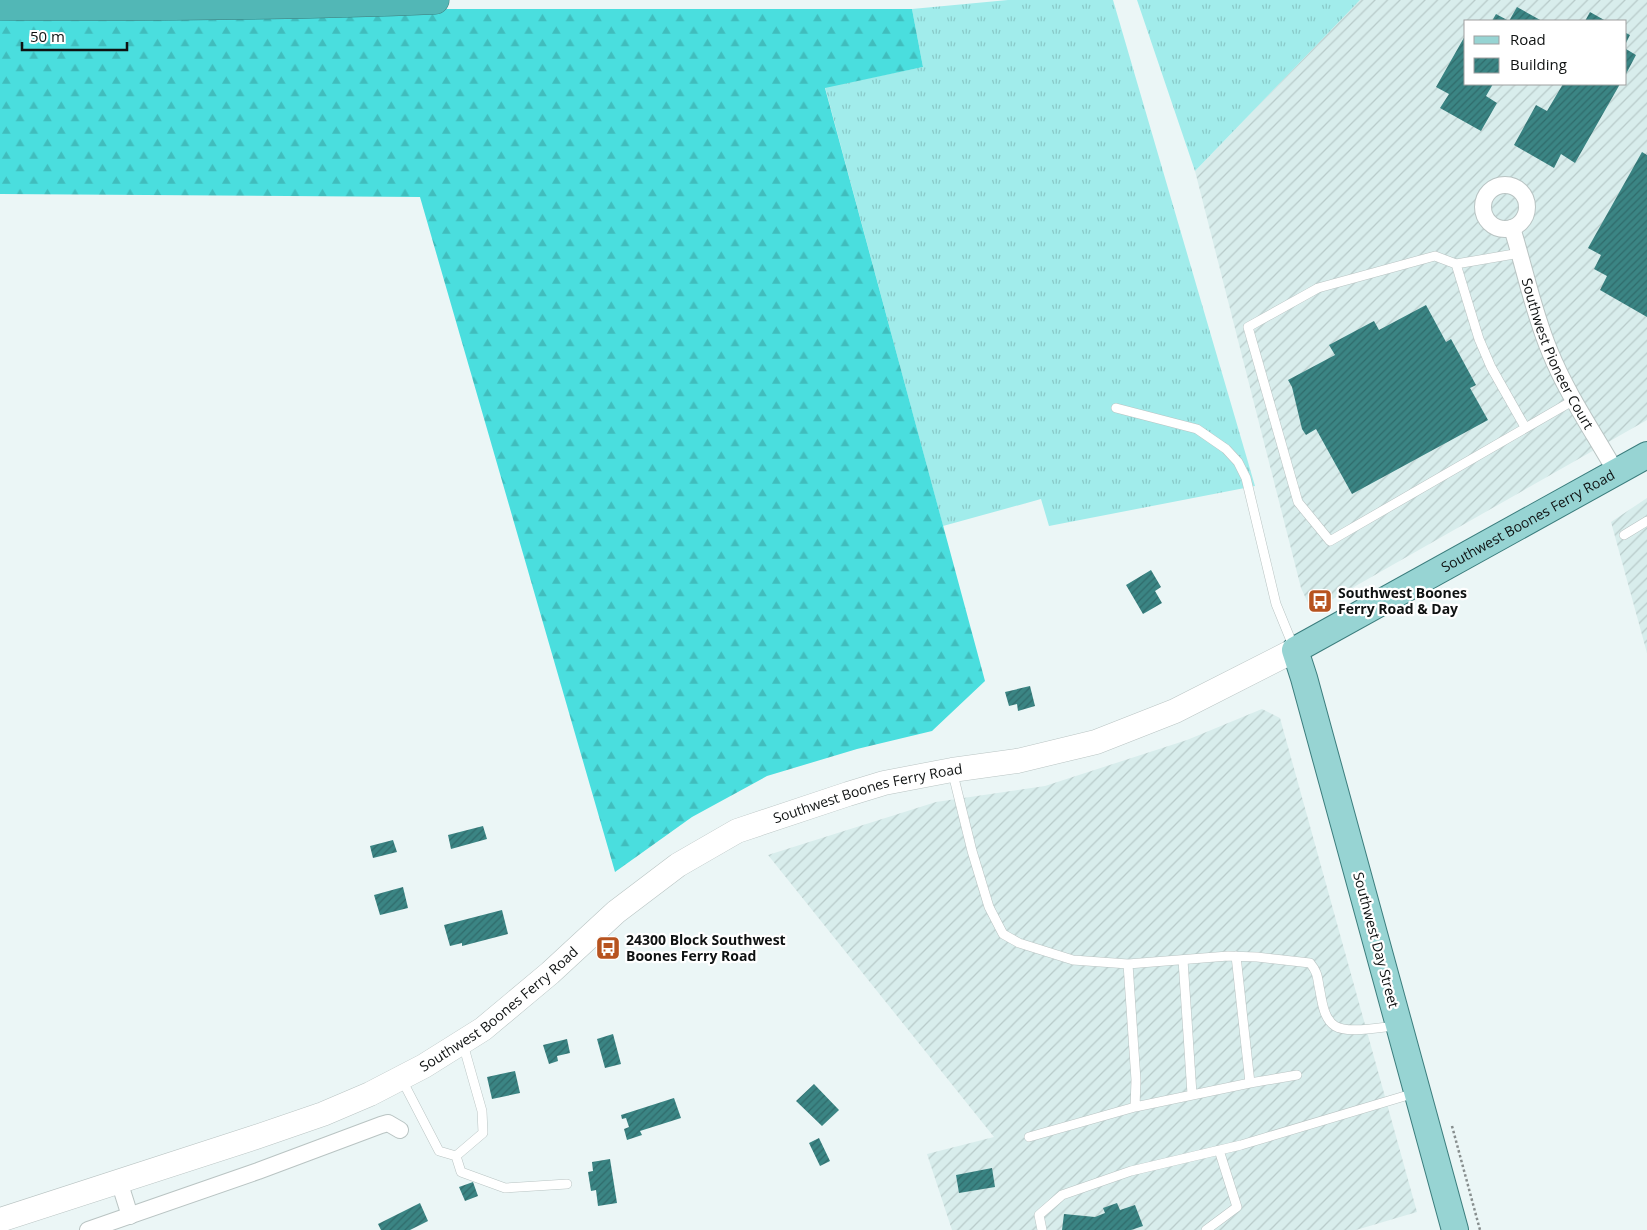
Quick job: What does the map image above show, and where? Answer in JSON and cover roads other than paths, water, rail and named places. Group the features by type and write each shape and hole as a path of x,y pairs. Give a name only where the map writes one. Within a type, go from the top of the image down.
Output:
{"highway":[{"path":"0,6 308,5 435,0"}],"main road":[{"name":"Southwest Boones Ferry Road","path":"0,1220 323,1114 370,1094 401,1078 483,1029 550,973 616,912 678,865 737,831 866,788 952,770 1032,758 1105,739 1175,711 1295,650 1647,455"},
{"name":"Southwest Day Street","path":"1295,650 1456,1230"}],"street":[{"name":"Southwest Pioneer Court","path":"1512,228 1539,323 1550,354 1574,400 1616,472"},
{"path":"88,1230 258,1172 381,1125 388,1123 400,1130"},
{"path":"119,1181 130,1216"}],"lane":[{"path":"1520,253 1456,264 1435,256 1318,288 1248,327 1298,502 1330,541 1574,400"},
{"path":"1456,264 1479,339 1491,367 1525,428"},
{"path":"1116,408 1197,428 1226,449 1238,462 1246,478 1276,604 1295,650"},
{"path":"1624,535 1647,522"},
{"path":"952,770 972,851 989,907 1003,934 1019,943 1073,960 1128,964 1236,956 1310,962 1317,972 1326,1015 1334,1026 1345,1029 1399,1026"},
{"path":"1236,956 1250,1083"},
{"path":"1183,960 1192,1094"},
{"path":"1128,964 1136,1080 1135,1107"},
{"path":"456,1156 483,1133 482,1111 462,1042"},
{"path":"1029,1137 1135,1107 1192,1094 1297,1076"},
{"path":"401,1078 438,1151 456,1156"},
{"path":"1042,1230 1038,1215 1062,1195 1131,1171 1241,1145 1417,1092"},
{"path":"1206,1230 1237,1207 1219,1150"},
{"path":"456,1156 461,1172 505,1188 567,1184"}],"place":[{"name":"Southwest Boones Ferry Road & Day","path":"1320,601"},
{"name":"24300 Block Southwest Boones Ferry Road","path":"608,948"}]}
